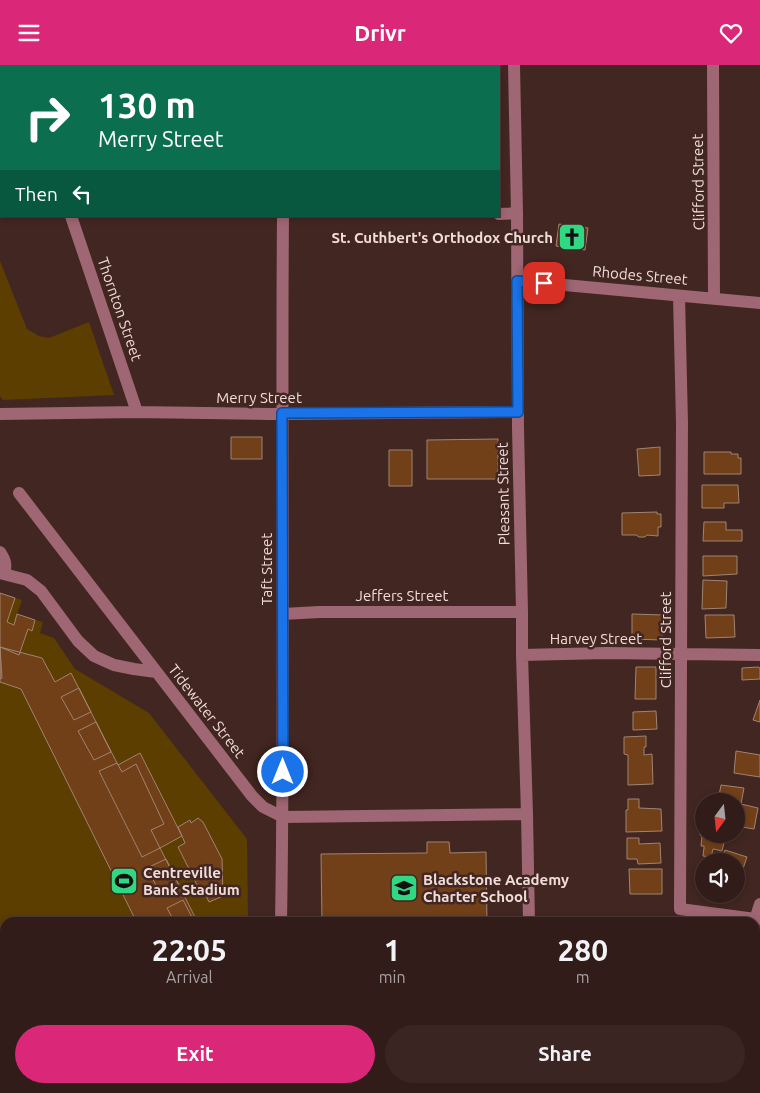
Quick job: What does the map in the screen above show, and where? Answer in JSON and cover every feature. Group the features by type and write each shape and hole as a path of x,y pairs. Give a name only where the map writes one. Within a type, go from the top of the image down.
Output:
{"street":[{"name":"Pleasant Street","path":"514,65 522,655 530,917"},
{"name":"Clifford Street","path":"713,65 714,298"},
{"path":"500,214 517,213"},
{"name":"Thornton Street","path":"71,217 137,413"},
{"name":"Taft Street","path":"281,917 283,817 283,217"},
{"name":"Rhodes Street","path":"517,281 760,303"},
{"name":"Clifford Street","path":"679,295 682,423 680,909 730,917"},
{"name":"Merry Street","path":"0,414 518,412"},
{"name":"Tidewater Street","path":"18,493 252,796 263,807 283,817 527,814"},
{"path":"0,552 6,562 2,573 26,580 41,591 78,641 94,656 114,665 156,672"},
{"name":"Jeffers Street","path":"283,614 319,612 522,611"},
{"name":"Harvey Street","path":"522,655 606,653 760,655"},
{"path":"756,917 760,904"}],"shaded area":[{"path":"0,261 27,329 39,336 49,338 89,322 114,395 3,400 0,396"},
{"name":"Centreville Bank Stadium","path":"0,593 22,600 17,615 43,622 40,633 54,638 75,669 149,713 247,839 248,917 0,917"}],"building":[{"name":"St. Cuthbert's Orthodox Church","path":"559,224 588,228 585,250 556,246"},
{"path":"231,437 262,437 262,459 231,459"},
{"path":"498,439 498,479 427,479 427,440"},
{"path":"660,447 660,475 639,476 637,449"},
{"path":"389,450 412,450 412,486 389,486"},
{"path":"704,452 731,452 731,454 738,454 738,458 741,458 741,474 704,474"},
{"path":"702,485 738,485 739,503 724,503 724,508 702,508"},
{"path":"657,512 657,514 661,514 661,527 658,527 658,536 647,535 639,537 636,535 622,535 622,513"},
{"path":"704,522 726,522 726,530 742,530 742,541 703,541"},
{"path":"703,556 737,556 737,574 703,576"},
{"path":"703,580 727,581 726,608 702,609"},
{"path":"0,593 15,598 7,622 14,625 17,614 35,620 32,631 28,629 19,655 0,647"},
{"path":"632,614 663,615 662,640 632,639"},
{"path":"705,615 734,615 735,637 706,638"},
{"path":"0,647 2,678 0,679"},
{"path":"0,647 42,658 55,682 71,673 118,765 140,753 182,836 160,848 195,917 134,917 21,689 0,682"},
{"path":"636,667 656,667 656,699 635,699"},
{"path":"742,668 760,668 760,679 742,680"},
{"path":"79,688 91,712 74,720 61,697"},
{"path":"760,700 760,722 753,720"},
{"path":"656,711 657,729 633,730 633,712"},
{"path":"96,722 111,752 94,760 78,731"},
{"path":"646,736 644,755 652,754 653,784 628,785 628,755 624,754 624,737"},
{"path":"736,751 760,755 760,777 734,773"},
{"path":"117,763 122,772 136,764 164,824 151,830 160,848 142,857 99,771"},
{"path":"721,785 744,788 743,793 720,793"},
{"path":"628,799 639,799 639,808 661,809 662,831 626,832"},
{"path":"745,805 758,808 754,829 745,828"},
{"path":"198,818 203,822 222,859 223,896 209,902 202,887 199,889 178,847 185,843 178,827 190,820 191,823"},
{"path":"627,838 639,838 639,844 660,843 661,863 638,864 637,859 627,859"},
{"name":"Blackstone Academy Charter School","path":"427,842 449,842 450,853 486,852 487,917 322,917 321,854 427,853"},
{"path":"701,843 724,843 722,851 713,849 712,853 703,853 704,846 701,846"},
{"path":"725,850 734,853 724,853"},
{"path":"166,859 180,887 162,897 147,868"},
{"path":"629,869 662,869 662,894 630,894"},
{"path":"183,900 192,917 172,917 167,908"}],"place":[{"name":"St. Cuthbert's Orthodox Church","path":"572,237"},
{"name":"Centreville Bank Stadium","path":"124,881"},
{"name":"Blackstone Academy Charter School","path":"404,888"}],"route":[{"path":"283,772 282,413 518,412 517,281 544,283"}]}
